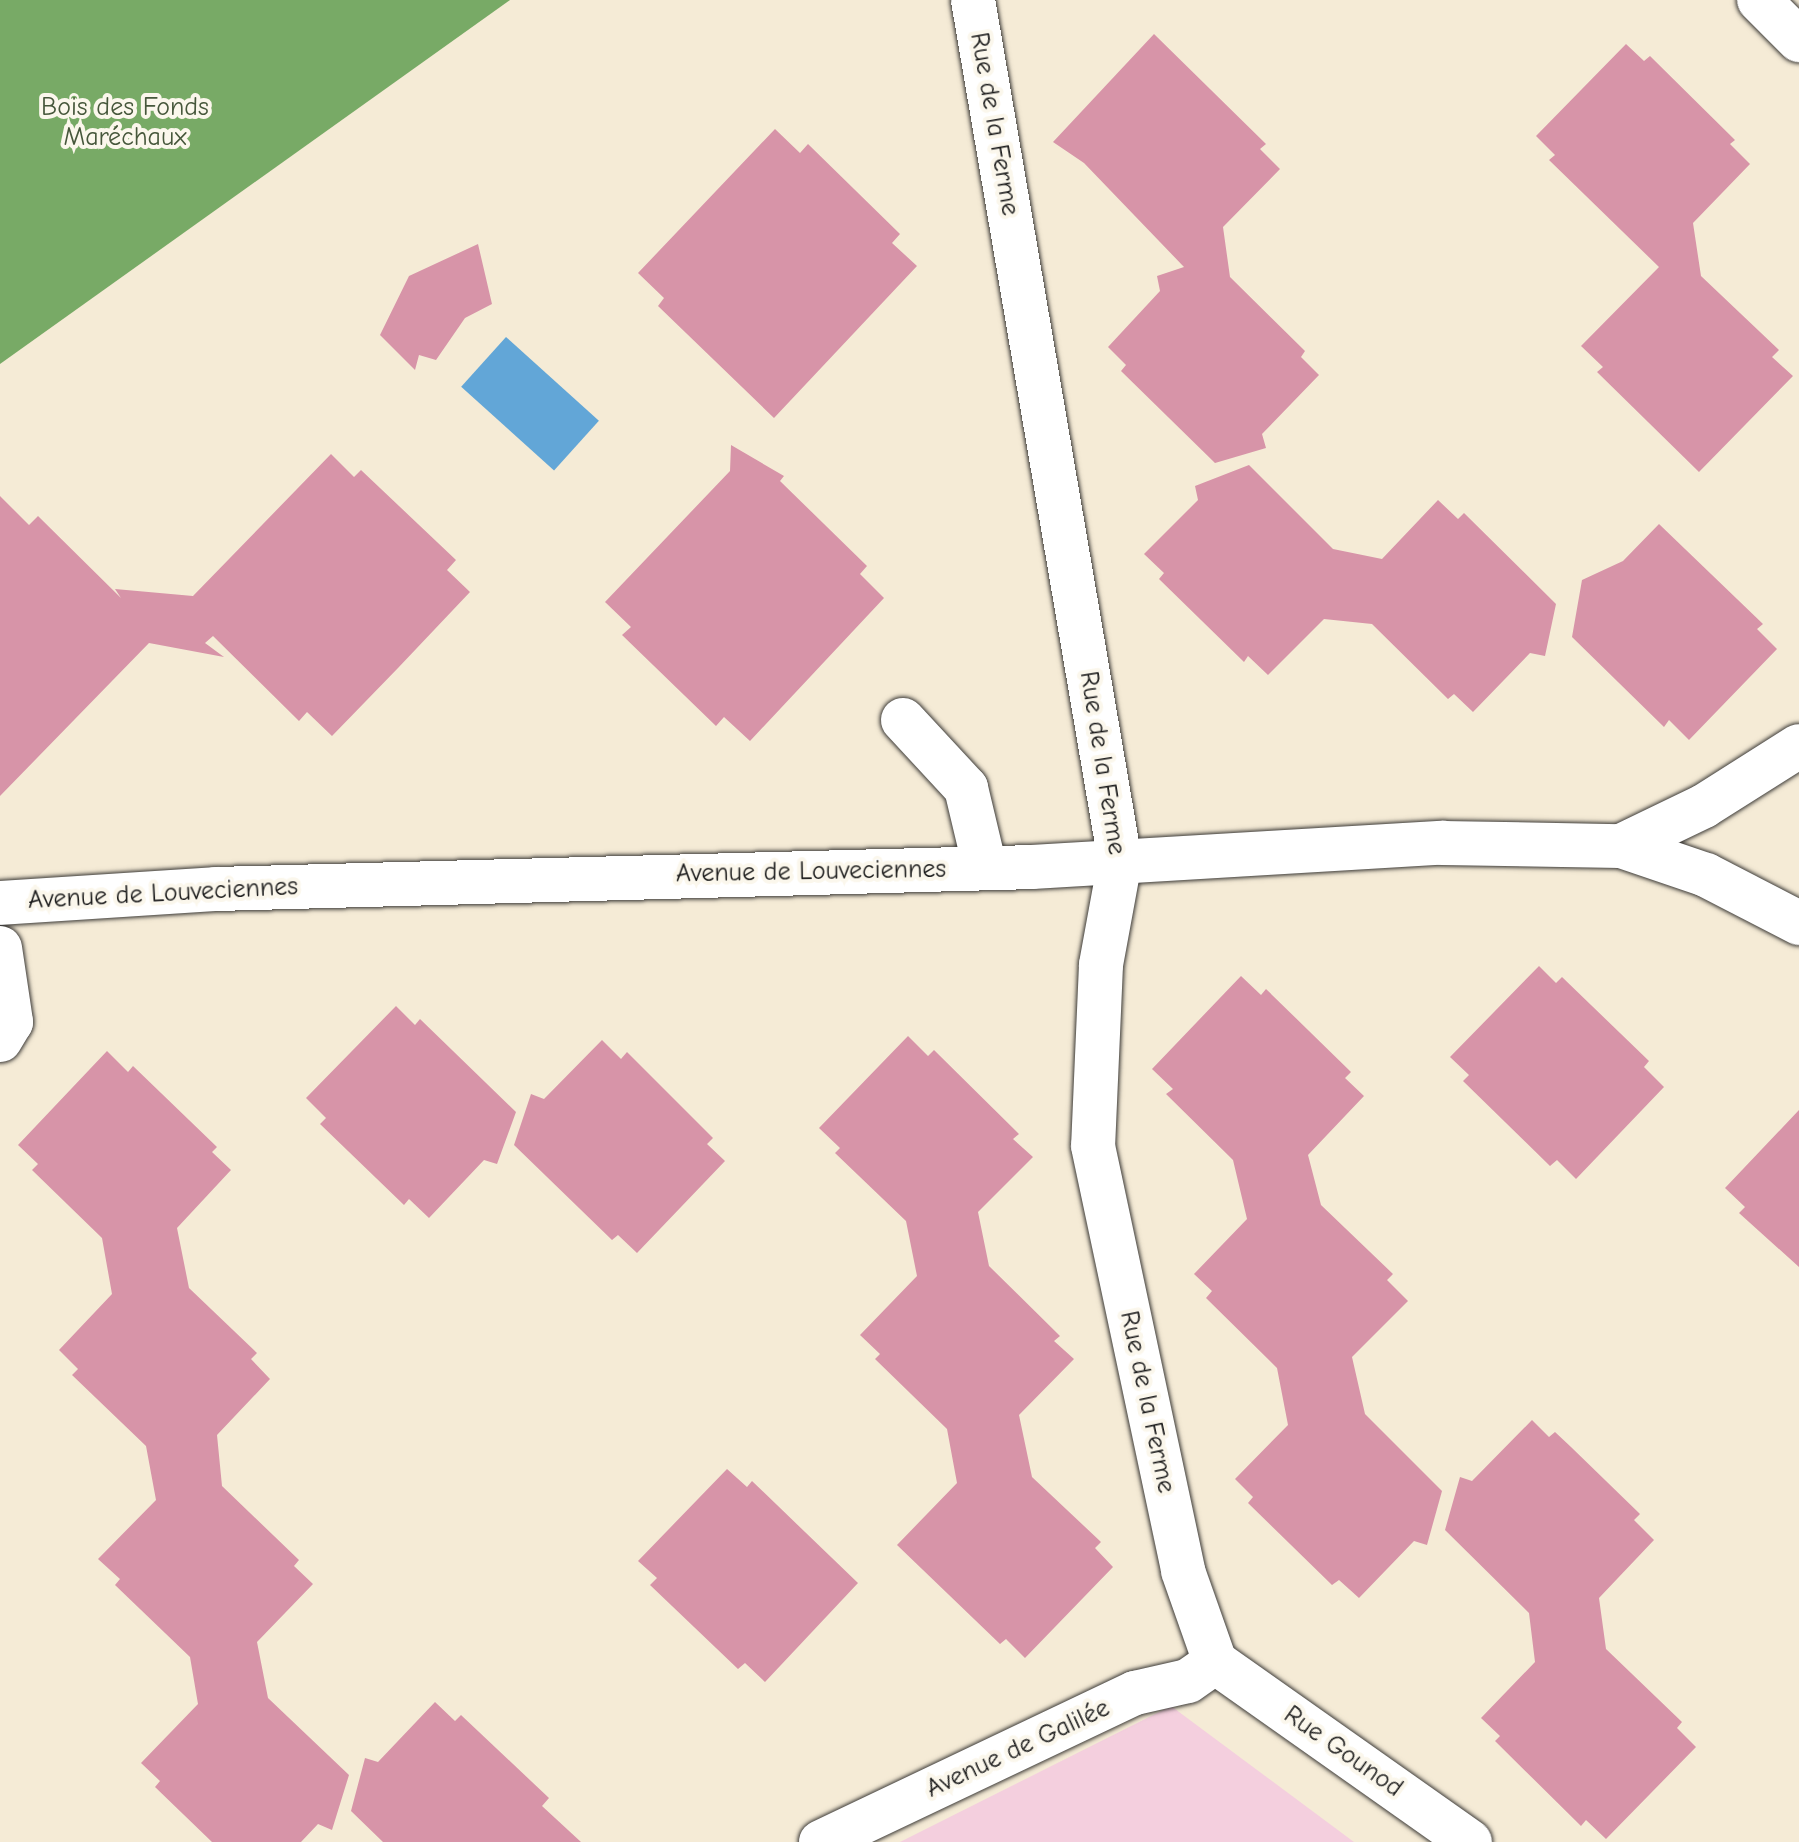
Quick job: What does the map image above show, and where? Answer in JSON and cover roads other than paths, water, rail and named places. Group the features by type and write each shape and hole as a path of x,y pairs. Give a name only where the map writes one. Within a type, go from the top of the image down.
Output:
{"street":[{"name":"Rue de la Ferme","path":"973,0 1120,861 1101,965 1093,1146 1183,1571 1215,1662"},
{"path":"1759,0 1799,40"},
{"path":"903,720 966,788 985,868"},
{"name":"Avenue de Louveciennes","path":"1621,846 1704,806 1799,746"},
{"name":"Avenue de Louveciennes","path":"0,903 216,889 985,868 1442,843 1621,846 1706,875 1799,923"},
{"path":"0,948 11,1022 0,1040"},
{"name":"Avenue de Galilée","path":"821,1842 1135,1693 1188,1681 1215,1662"},
{"name":"Rue Gounod","path":"1215,1662 1470,1842"}],"water":[{"path":"506,337 599,421 554,470 461,387"}],"park label":[{"name":"Bois des Fonds Maréchaux","path":"125,123"}]}
